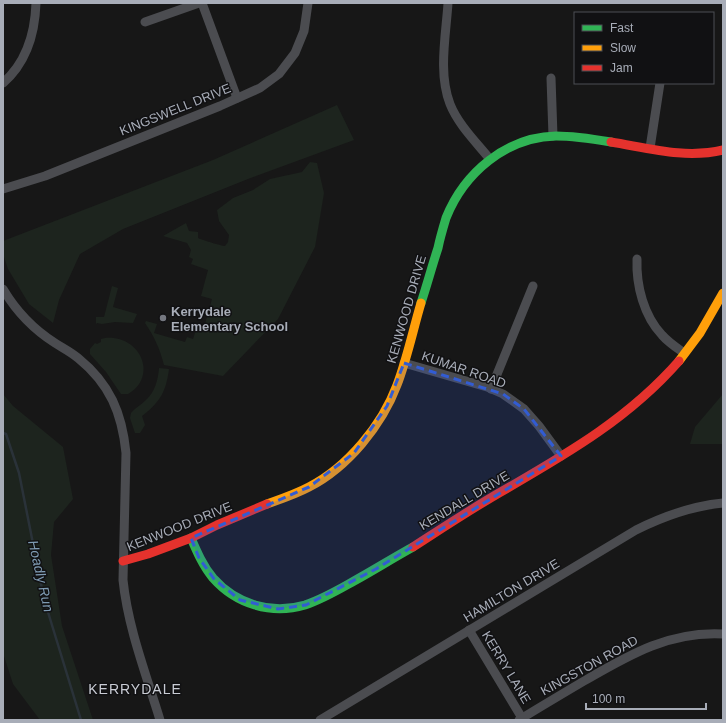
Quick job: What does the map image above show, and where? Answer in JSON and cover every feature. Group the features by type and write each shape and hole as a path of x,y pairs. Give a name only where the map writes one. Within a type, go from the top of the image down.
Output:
{"street":[{"path":"3,83 17,68 24,56 33,32 36,3"},
{"path":"145,22 201,3 237,98"},
{"name":"KINGSWELL DRIVE","path":"3,189 45,176 237,98 269,82 288,64 301,41 307,16 308,3"},
{"path":"448,3 444,63 450,104 467,131 489,158"},
{"path":"551,78 553,136"},
{"path":"650,148 660,84"},
{"name":"KENWOOD DRIVE","path":"123,562 191,538 309,487 340,466 366,439 377,423 394,392 450,207 469,178 489,158 523,142 553,136 597,139 689,155 707,154 723,150"},
{"path":"637,259 638,280 646,308 654,324 663,336 684,353"},
{"path":"491,389 533,286"},
{"path":"3,289 16,308 30,324 91,369 106,388 116,407 124,436 126,453 123,562 125,594 129,620 160,720"},
{"name":"KENDALL DRIVE","path":"191,538 199,558 222,587 233,596 250,604 278,609 294,608 321,599 376,569 561,456 605,428 630,409 650,392 684,353 706,324 723,293"},
{"name":"KUMAR ROAD","path":"404,363 503,394 524,409 539,426 561,456"},
{"name":"HAMILTON DRIVE","path":"320,720 636,530 675,513 711,504 723,503"},
{"name":"KERRY LANE","path":"469,630 520,719"},
{"name":"KINGSTON ROAD","path":"520,719 608,666 647,647 684,637 703,634 723,634"}],"highlighted area":[{"path":"404,363 503,394 524,409 561,456 376,569 306,605 278,609 240,600 214,579 199,558 191,538 309,487 354,453 387,406"}],"shaded area":[{"path":"337,105 354,140 248,179 123,229 80,254 59,300 53,323 29,304 8,269 3,254 3,241 213,160"},
{"path":"310,162 317,163 324,193 315,247 278,319 223,376 164,365 161,354 145,323 146,321 157,324 154,333 185,342 187,337 193,339 196,330 203,331 212,299 201,296 208,270 191,264 193,259 189,257 191,250 187,243 163,236 186,223 189,231 198,232 198,238 225,246 228,242 229,235 219,221 217,210 233,198 253,190 270,179 302,172"},
{"path":"112,286 118,288 113,307 137,314 133,323 115,322 96,324 96,317 104,317"},
{"path":"101,339 118,339 128,343 136,350 142,359 144,368 142,378 137,387 128,394 121,394 106,372 90,354 90,349 95,343 97,344 101,342"},
{"path":"159,368 169,369 164,390 158,401 142,416 145,425 140,433 135,433 130,418 131,413 149,397 154,390"},
{"path":"3,394 13,406 63,447 73,499 54,522 51,555 62,626 93,720 40,720 13,684 3,653"},
{"path":"723,394 723,444 690,444 695,427"}],"waterway":[{"name":"Hoadly Run","path":"3,433 6,434 19,473 44,599 81,720"}],"traffic: fast":[{"path":"421,303 446,218 464,186 489,160 520,143 538,138 563,136 611,142"},
{"path":"191,538 206,569 213,578 232,595 255,605 280,609 305,605 324,597 413,547"}],"traffic: slow":[{"path":"679,361 700,333 723,293"},
{"path":"267,504 299,492 323,479 350,456 373,430 391,400 401,375 421,303"}],"traffic: jam":[{"path":"611,142 667,152 695,153 723,150"},
{"path":"413,547 598,432 640,399 679,361"},
{"path":"123,561 148,554 191,538 217,525 267,504"}],"place":[{"name":"Kerrydale Elementary School","path":"163,318"}],"district":[{"name":"KERRYDALE","path":"135,689"}]}
